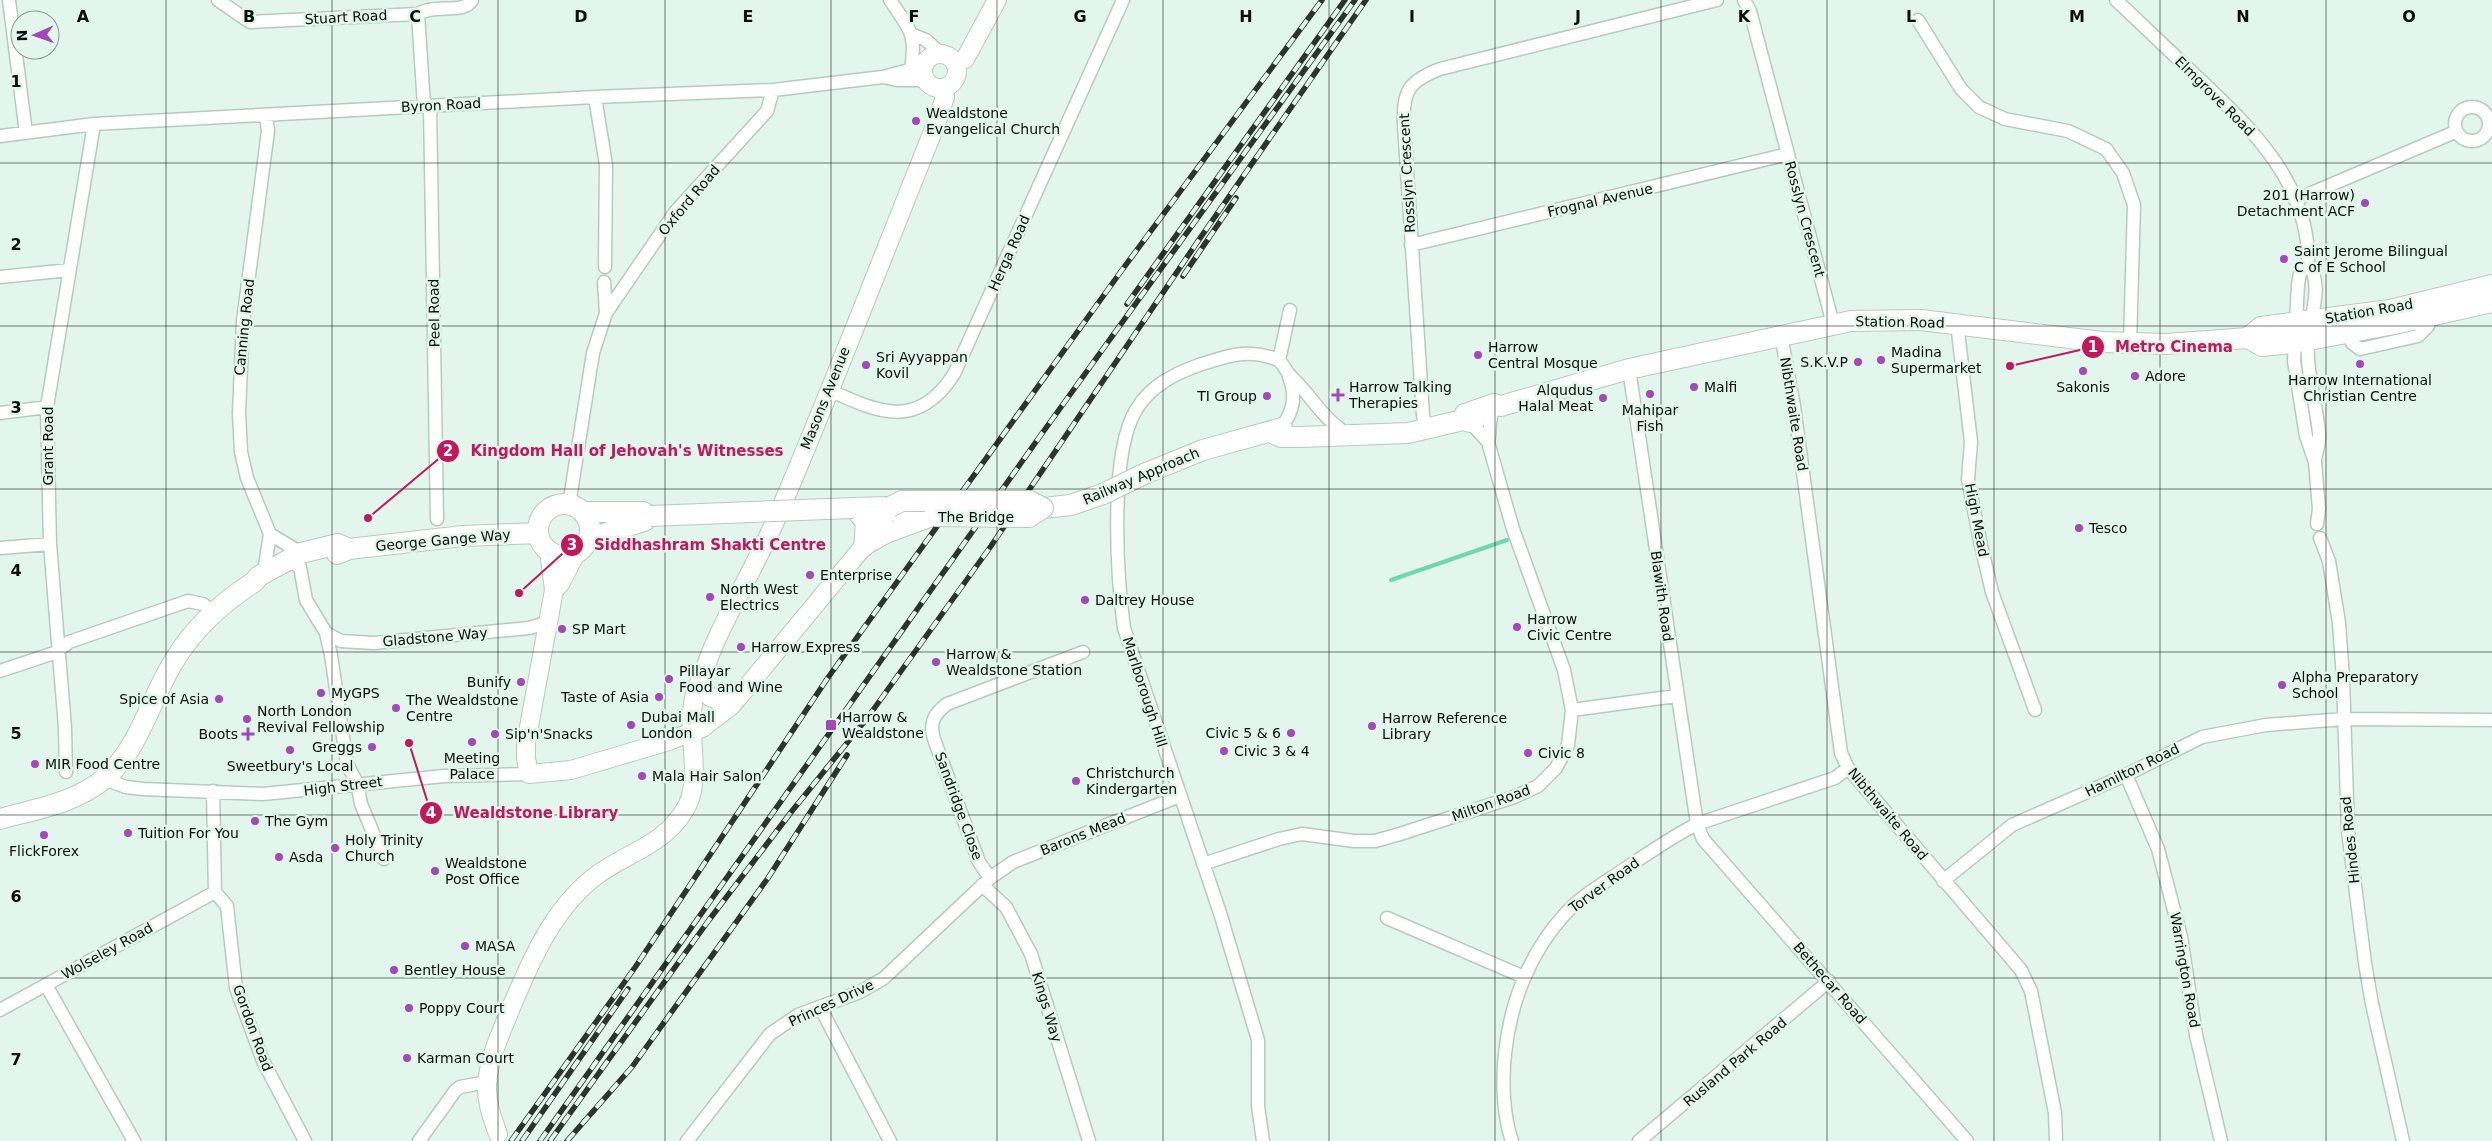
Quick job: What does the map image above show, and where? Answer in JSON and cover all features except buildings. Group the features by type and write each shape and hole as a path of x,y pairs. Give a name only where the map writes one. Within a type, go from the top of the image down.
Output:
{"main road":[{"name":"Station Road","path":"1275,430 1281,437 1337,437 1360,434 1408,433 1426,430 1466,421 1465,414 1494,404 1497,410 1628,369 1781,334 1871,319 1957,323 2102,342 2174,343 2248,338 2262,346 2302,332 2492,285"},
{"name":"Station Road","path":"2302,332 2350,332 2492,302"},
{"name":"Station Road","path":"1275,430 1339,428 1360,434"},
{"name":"Railway Approach","path":"1043,508 1071,505 1103,494 1144,474 1203,450 1275,430"},
{"name":"The Bridge","path":"890,508 902,501 1020,500 1030,501 1043,508 1029,517 934,516"},
{"path":"630,518 554,506 546,511 539,524 538,533 541,543 549,551 562,556 642,512 650,516 890,508 902,514 934,516"},
{"path":"576,508 589,524 582,546"},
{"path":"869,539 890,508"},
{"name":"George Gange Way","path":"104,779 117,767 134,742 173,662 186,643 214,613 259,577 267,584 296,560 338,544 348,549 463,536 538,533"},
{"path":"0,819 58,804 82,794 104,779"}],"street":[{"path":"9,0 26,133"},
{"name":"Stuart Road","path":"218,0 250,22 418,14 427,8 460,8 470,4 472,0"},
{"path":"890,0 913,35 914,49 920,71 933,87 944,88 956,78 948,58 923,37 913,35"},
{"path":"920,71 930,57 965,59 997,0"},
{"name":"Herga Road","path":"829,390 868,408 895,412 910,410 932,401 945,388 954,374 1123,0"},
{"name":"Rosslyn Crescent","path":"1426,430 1423,415 1411,245 1404,105 1407,93 1419,78 1440,69 1717,0"},
{"name":"Rosslyn Crescent","path":"1744,0 1750,11 1833,324"},
{"name":"Elmgrove Road","path":"2116,0 2237,114 2278,164 2306,228 2308,263 2314,271 2315,302 2302,332"},
{"path":"418,14 427,106"},
{"path":"1918,20 1961,89 1979,107 2005,119 2068,131 2106,149 2123,172 2134,205 2130,343"},
{"name":"Byron Road","path":"0,136 94,124 595,97 773,90 920,71"},
{"name":"Byron Road","path":"883,77 897,80 920,71"},
{"name":"Masons Avenue","path":"498,1134 490,1111 487,1082 494,1052 533,957 560,913 576,894 595,876 657,841 685,810 693,789 691,733 694,700 699,684 714,645 776,519 936,124 945,97 944,88"},
{"name":"Oxford Road","path":"606,313 676,211 767,111 773,90"},
{"path":"595,97 606,165 605,267"},
{"name":"Peel Road","path":"427,106 437,520"},
{"name":"Canning Road","path":"266,115 268,131 243,321 239,414 241,452 247,478 270,534"},
{"name":"Grant Road","path":"66,772 65,728 50,544 47,407 94,124"},
{"path":"2295,200 2455,132"},
{"name":"Frognal Avenue","path":"1411,245 1788,154"},
{"name":"Elmgrove Road","path":"2302,332 2300,273 2308,263"},
{"path":"0,277 69,270"},
{"path":"576,508 593,353 606,313 604,282"},
{"path":"1290,310 1279,360 1327,420 1339,428"},
{"name":"High Mead","path":"1957,323 1972,442 1968,479 1980,540 1992,592 2035,710"},
{"name":"Hindes Road","path":"2302,332 2295,370 2306,436 2315,462 2320,509 2318,524 2320,524 2324,531 2320,538 2330,561 2334,588 2344,719 2348,831 2372,1004 2403,1141"},
{"name":"Nibthwaite Road","path":"1781,334 1794,406 1836,729 1841,754 1848,768 2021,970 2031,990 2055,1112 2056,1141"},
{"name":"Marlborough Hill","path":"1263,1141 1258,1106 1258,1040 1203,864 1124,628 1119,589 1118,518 1121,466 1126,433 1135,411 1151,391 1179,373 1239,353 1255,352 1279,360"},
{"name":"Blawith Road","path":"1628,369 1676,696 1697,824"},
{"path":"1275,430 1289,417 1294,398 1294,389 1288,373"},
{"path":"0,413 47,407"},
{"name":"Milton Road","path":"1488,442 1497,410"},
{"name":"Milton Road","path":"1203,864 1279,839 1302,834 1354,841 1375,841 1514,797 1538,786 1556,768 1568,745 1572,710 1564,670 1513,529 1488,442 1466,421"},
{"path":"852,508 865,523 869,539"},
{"name":"The Bridge","path":"691,733 712,721 732,705 869,539 934,516"},
{"path":"270,534 296,560 306,600 326,633 336,680 347,764 357,783 361,804 384,860"},
{"path":"259,577 270,534"},
{"path":"0,548 50,544"},
{"path":"554,590 560,584 582,546"},
{"path":"529,774 526,743 546,623 554,590 549,551"},
{"path":"0,671 58,652 69,642 188,601 203,604 214,613"},
{"name":"Gladstone Way","path":"326,633 341,641 374,642 528,628 546,623"},
{"name":"Sandridge Close","path":"986,881 934,740 932,725 934,717 947,704 1084,652"},
{"path":"699,684 710,697 732,705"},
{"path":"1572,710 1676,696"},
{"name":"Hamilton Road","path":"1943,881 2012,825 2126,775 2202,737 2266,725 2344,719 2492,720"},
{"name":"High Street","path":"104,779 126,787 143,789 263,794 303,791 357,783 452,775 529,774 571,770 691,733"},
{"name":"Torver Road","path":"1512,1141 1502,1080 1508,1023 1524,977 1543,942 1566,913 1598,888 1677,834 1697,824 1835,778 1848,768"},
{"name":"Warrington Road","path":"2126,775 2158,849 2177,920 2196,1035 2221,1141"},
{"path":"213,791 215,892"},
{"name":"Barons Mead","path":"986,881 1013,862 1180,796"},
{"name":"Bethecar Road","path":"1697,824 1703,839 1967,1141"},
{"name":"Princes Drive","path":"686,1141 770,1034 798,1016 860,992 884,978 986,881"},
{"name":"Kings Way","path":"986,881 1006,907 1031,954 1089,1141"},
{"name":"Wolseley Road","path":"0,1010 215,892"},
{"name":"Gordon Road","path":"215,892 227,906 236,988 263,1061 305,1141"},
{"path":"1387,918 1524,977"},
{"name":"Rusland Park Road","path":"1639,1141 1829,981"},
{"path":"46,985 134,1141"},
{"path":"820,1007 890,1141"},
{"path":"419,1141 455,1091 460,1087 487,1082"}],"waterway":[{"path":"1391,580 1507,540"}],"railway":[{"path":"511,1141 636,966 827,679 1122,270 1322,0"},
{"path":"1127,304 1345,0"},
{"path":"540,1141 1043,432 1355,0"},
{"path":"550,1141 709,920 792,811 868,717 991,546 1196,244 1366,0"},
{"path":"1183,276 1236,198"},
{"path":"567,1141 632,1067 768,878 847,755"},
{"path":"522,1141 628,989"}],"place":[{"name":"Wealdstone Evangelical Church","path":"916,121"},
{"name":"201 (Harrow) Detachment ACF","path":"2365,203"},
{"name":"Saint Jerome Bilingual C of E School","path":"2284,259"},
{"name":"Harrow Central Mosque","path":"1478,355"},
{"name":"Madina Supermarket","path":"1881,360"},
{"name":"S.K.V.P","path":"1858,362"},
{"name":"Harrow International Christian Centre","path":"2360,364"},
{"name":"Sri Ayyappan Kovil","path":"866,365"},
{"name":"Metro Cinema","path":"2010,366"},
{"name":"Sakonis","path":"2083,371"},
{"name":"Adore","path":"2135,376"},
{"name":"Malfi","path":"1694,387"},
{"name":"Mahipar Fish","path":"1650,394"},
{"name":"Harrow Talking Therapies","path":"1338,395"},
{"name":"TI Group","path":"1267,396"},
{"name":"Alqudus Halal Meat","path":"1603,398"},
{"name":"Kingdom Hall of Jehovah's Witnesses","path":"368,518"},
{"name":"Tesco","path":"2079,528"},
{"name":"Enterprise","path":"810,575"},
{"name":"Siddhashram Shakti Centre","path":"519,593"},
{"name":"North West Electrics","path":"710,597"},
{"name":"Daltrey House","path":"1085,600"},
{"name":"Harrow Civic Centre","path":"1517,627"},
{"name":"SP Mart","path":"562,629"},
{"name":"Harrow Express","path":"741,647"},
{"name":"Harrow & Wealdstone Station","path":"936,662"},
{"name":"Pillayar Food and Wine","path":"669,679"},
{"name":"Bunify","path":"521,682"},
{"name":"Alpha Preparatory School","path":"2282,685"},
{"name":"MyGPS","path":"321,693"},
{"name":"Taste of Asia","path":"659,697"},
{"name":"Spice of Asia","path":"219,699"},
{"name":"The Wealdstone Centre","path":"396,708"},
{"name":"North London Revival Fellowship","path":"247,719"},
{"name":"Dubai Mall London","path":"631,725"},
{"name":"Harrow & Wealdstone","path":"831,725"},
{"name":"Harrow Reference Library","path":"1372,726"},
{"name":"Civic 5 & 6","path":"1291,733"},
{"name":"Boots","path":"248,734"},
{"name":"Sip'n'Snacks","path":"495,734"},
{"name":"Meeting Palace","path":"472,742"},
{"name":"Wealdstone Library","path":"409,743"},
{"name":"Greggs","path":"372,747"},
{"name":"Sweetbury's Local","path":"290,750"},
{"name":"Civic 3 & 4","path":"1224,751"},
{"name":"Civic 8","path":"1528,753"},
{"name":"MIR Food Centre","path":"35,764"},
{"name":"Mala Hair Salon","path":"642,776"},
{"name":"Christchurch Kindergarten","path":"1076,781"},
{"name":"The Gym","path":"255,821"},
{"name":"Tuition For You","path":"128,833"},
{"name":"FlickForex","path":"44,835"},
{"name":"Holy Trinity Church","path":"335,848"},
{"name":"Asda","path":"279,857"},
{"name":"Wealdstone Post Office","path":"435,871"},
{"name":"MASA","path":"465,946"},
{"name":"Bentley House","path":"394,970"},
{"name":"Poppy Court","path":"409,1008"},
{"name":"Karman Court","path":"407,1058"}]}
